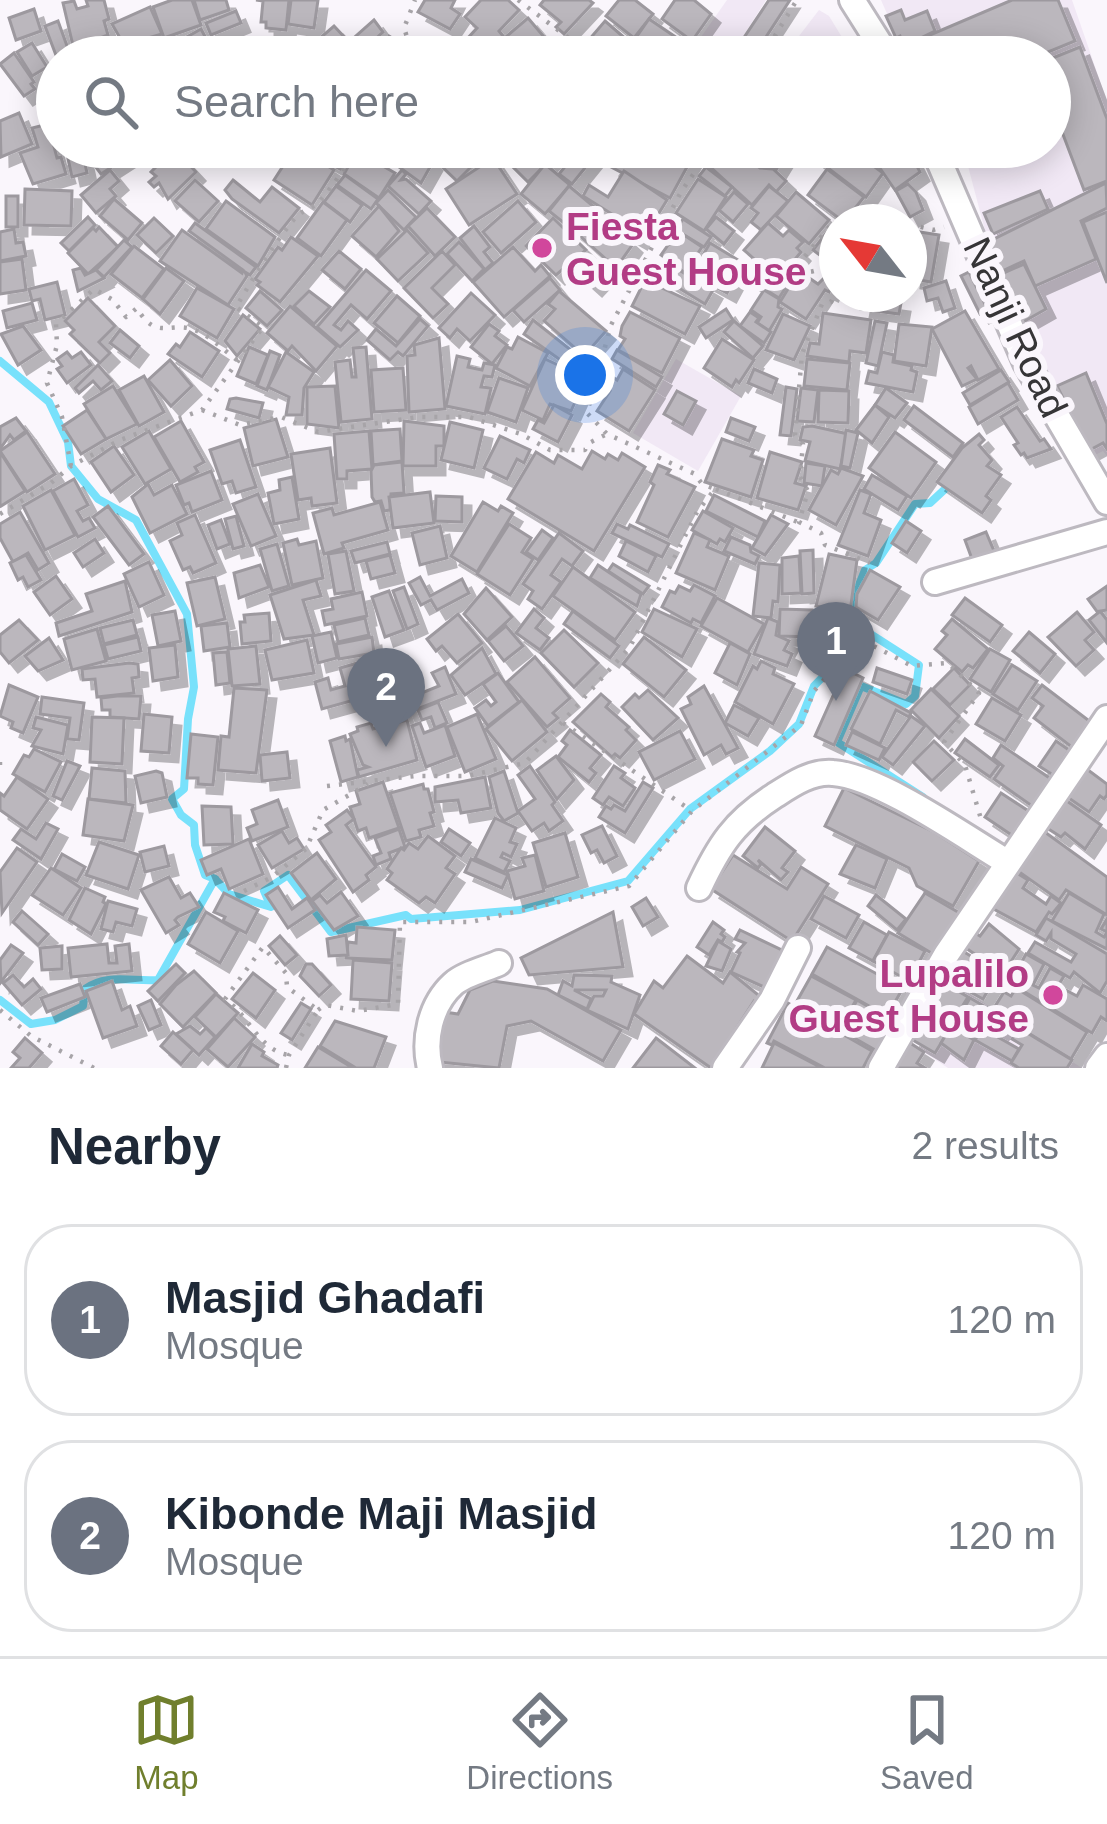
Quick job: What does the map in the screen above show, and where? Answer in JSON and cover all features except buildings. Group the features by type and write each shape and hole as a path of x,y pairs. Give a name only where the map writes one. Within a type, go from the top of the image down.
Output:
{"street":[{"path":"852,0 875,36"},
{"name":"Nanji Road","path":"943,168 1026,363 1107,502"},
{"path":"934,582 1107,532"},
{"path":"881,1068 915,1004 1107,718"},
{"path":"699,888 719,844 749,812 799,780 832,772 871,783 1007,862"},
{"path":"725,1068 772,1000 798,948"},
{"path":"430,1068 425,1048 434,1012 454,982 499,963"},
{"path":"1097,1068 1107,1056"}],"path":[{"path":"407,36 404,28 415,0"},
{"path":"518,0 566,36"},
{"path":"775,36 795,3 802,0"},
{"path":"0,514 71,466 154,425 202,410 263,327 236,307 299,213 317,205 343,168"},
{"path":"696,168 611,325 587,412 607,434 695,474 703,484 821,533"},
{"path":"927,228 967,220"},
{"path":"819,239 801,261 810,272 819,270"},
{"path":"71,466 62,416 47,383 57,345 56,324 94,289 113,300 126,317 137,308 154,327 194,329 237,361"},
{"path":"819,312 798,373 795,434 803,444 800,477 808,491 799,522 821,533 825,545 870,563"},
{"path":"202,410 241,425 281,417 318,432 418,417 469,417 561,452 585,450 607,434"},
{"path":"327,786 467,776 525,763 630,647 697,512 715,489"},
{"path":"286,1068 289,1055 325,1005 358,1010 398,1004 400,922 471,922 629,886 692,812 801,725 814,691 860,639 912,666 948,663 979,692 944,742 965,765 983,825"},
{"path":"562,723 692,812"},
{"path":"0,762 0,774"},
{"path":"244,891 272,877 306,849 323,810 373,781"},
{"path":"289,1055 275,1053 241,1010 225,999 263,947 286,973 287,987 318,1010"},
{"path":"0,1010 31,1036 94,1068"}],"shaded area":[{"path":"727,0 766,0 743,36 702,36"},
{"path":"881,0 1072,0 1107,101 1107,456 1103,451 1085,460 988,242 969,168 1071,168 1071,36 897,36"},
{"path":"819,10 829,16 841,36 799,36"},
{"path":"676,359 741,396 698,471 633,433"},
{"path":"959,987 1022,1027 1014,1042 1035,1055 1043,1043 1082,1068 948,1068 919,1049"}],"waterway":[{"path":"0,361 49,402 68,442 71,466 98,499 136,520 187,614 194,687 184,789 172,799 194,825 205,875 215,879 158,980 93,984 85,989 83,1006 55,1020 31,1024 0,1000"},
{"path":"215,879 229,894 271,907 264,891 288,875 331,932 406,915 411,919 520,910 628,881 690,809 799,724 814,686 840,659 865,570 876,563 915,504 930,503 944,490"},
{"path":"852,622 919,665 915,696 906,704 861,686 837,742 923,797"}],"place":[{"name":"Fiesta Guest House","path":"542,248"},
{"name":"Masjid Ghadafi","path":"836,701"},
{"name":"Kibonde Maji Masjid","path":"386,747"},
{"name":"Lupalilo Guest House","path":"1053,995"}]}
